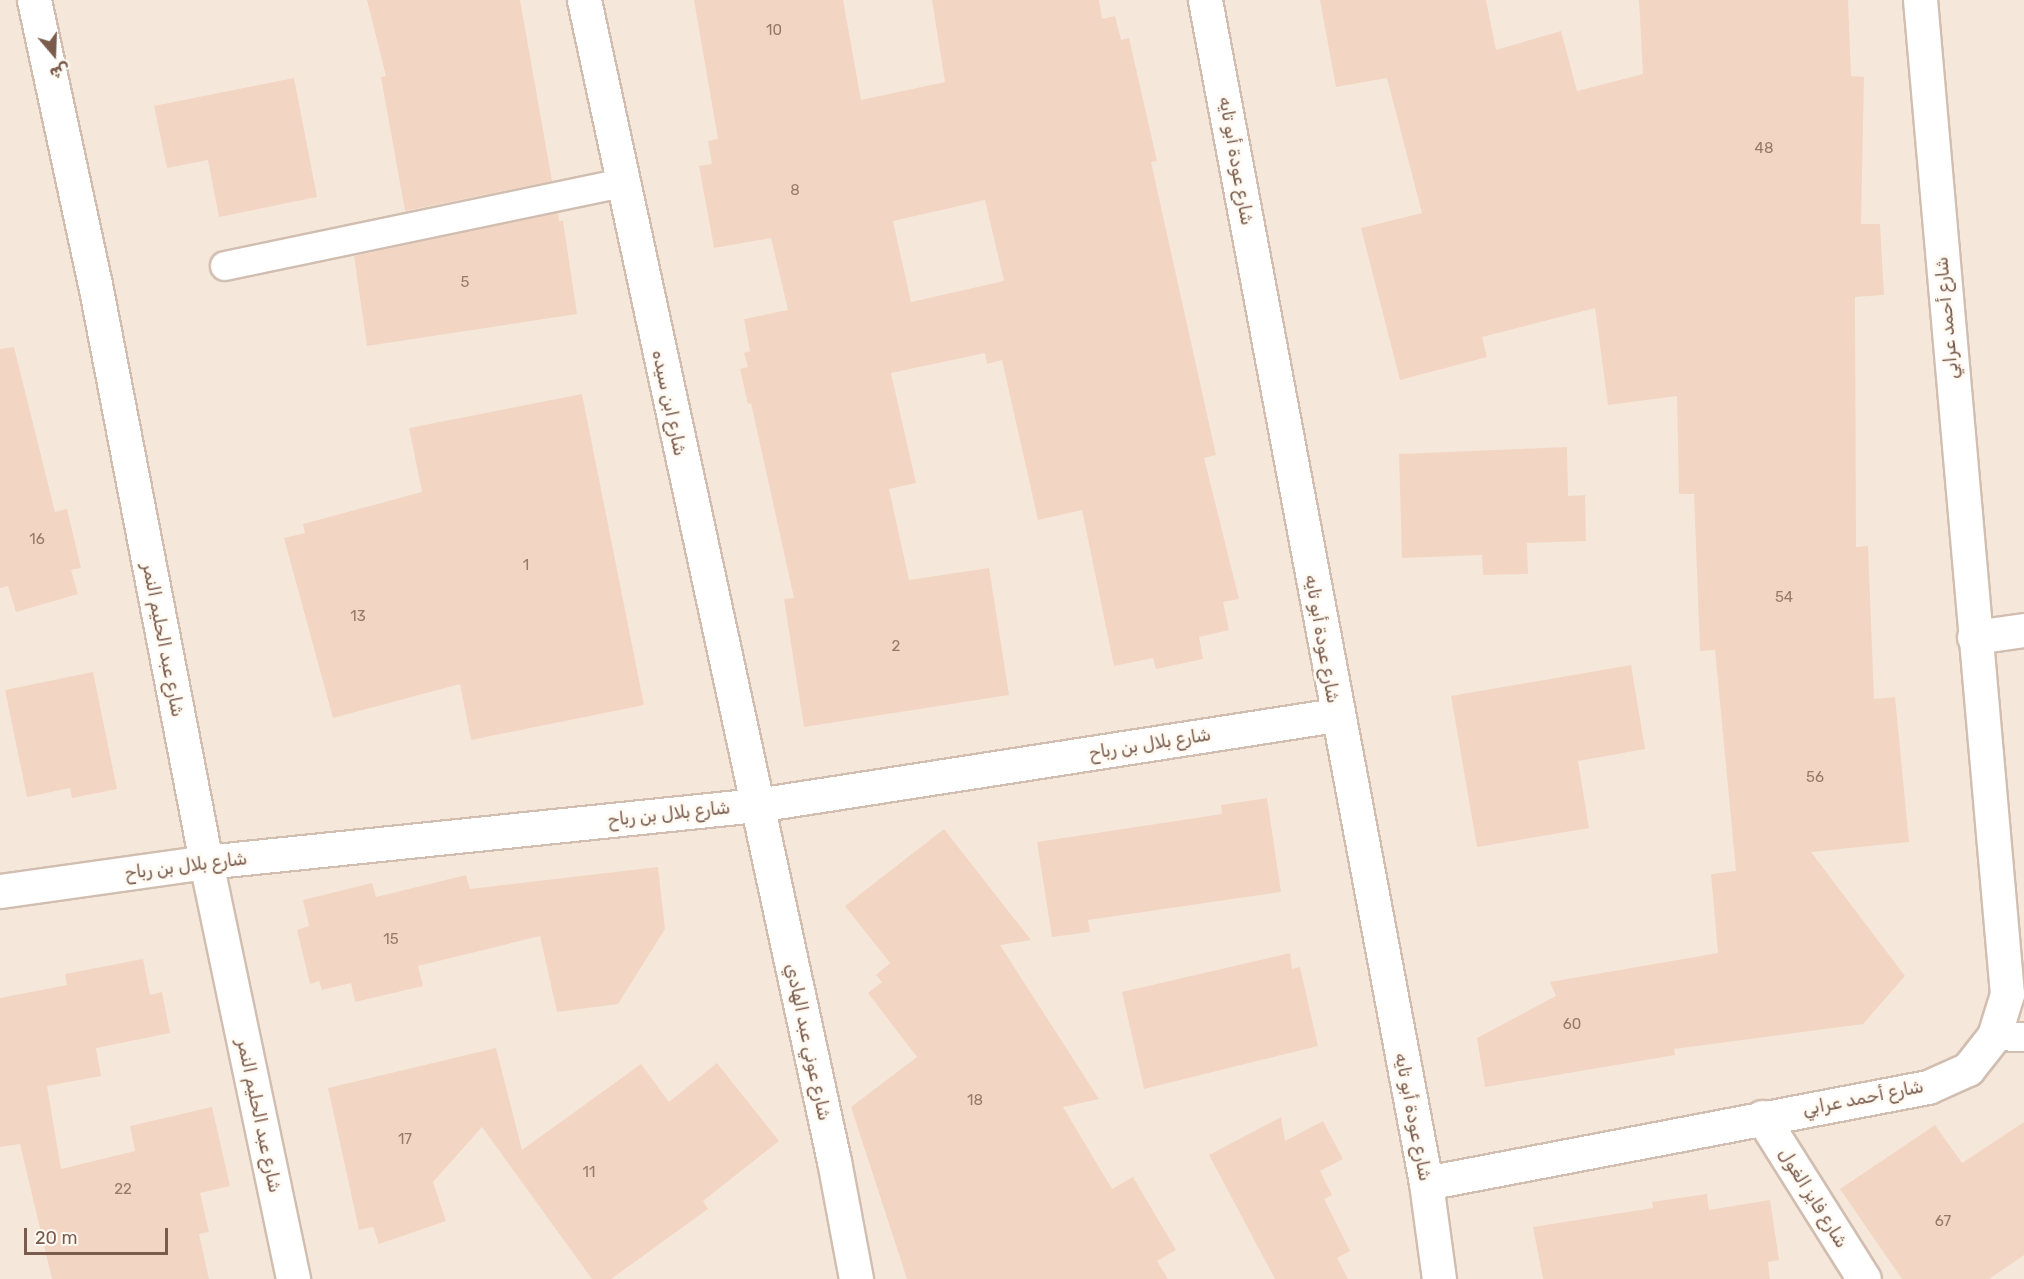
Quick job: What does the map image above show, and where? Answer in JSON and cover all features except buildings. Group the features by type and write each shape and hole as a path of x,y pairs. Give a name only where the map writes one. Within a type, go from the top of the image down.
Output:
{"street":[{"name":"شارع عبد الحليم النمر","path":"34,0 95,284 206,862 293,1279"},
{"name":"شارع ابن سيده","path":"584,0 757,805"},
{"name":"شارع عودة أبو تايه","path":"1205,0 1336,715 1426,1183 1439,1279"},
{"name":"شارع أحمد عرابي","path":"1426,1183 1928,1087 1968,1069 2009,1036 1920,0"},
{"path":"1974,637 2024,630"},
{"name":"شارع بلال بن رباح","path":"0,891 206,862 757,805 1336,715"},
{"name":"شارع عوني عبد الهادي","path":"757,805 856,1279"},
{"name":"شارع فايز الغول","path":"1762,1117 1864,1279"}],"lane":[{"path":"225,266 622,183"}],"shaded area":[{"path":"0,0 2024,0 2024,1279 0,1279"}]}
